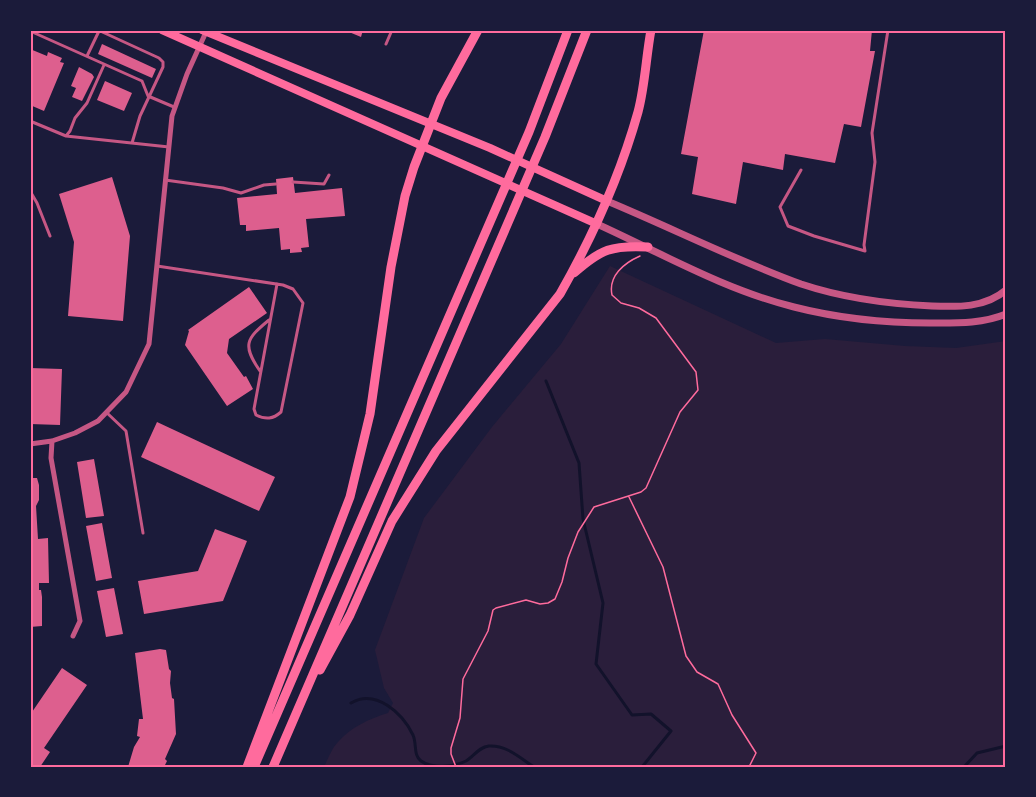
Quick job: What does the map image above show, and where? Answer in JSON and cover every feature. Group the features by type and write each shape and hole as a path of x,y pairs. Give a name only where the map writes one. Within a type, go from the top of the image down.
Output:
{"highway":[{"path":"247,767 350,497 370,414 395,243 405,196 430,124 456,66 478,30"},
{"path":"254,767 529,132 568,30"},
{"path":"273,767 545,137 587,30"},
{"path":"298,710 350,615 392,521 436,451 560,294 597,224 608,201 638,111 651,30"},
{"path":"570,276 593,256 610,249 623,246 652,249"}],"main road":[{"path":"162,30 597,224"},
{"path":"205,31 529,165 608,201"}],"street":[{"path":"30,444 52,441 98,421 126,392 148,344 174,107 205,31"},
{"path":"608,201 802,284 833,293 908,305 965,306 992,300 1006,290"},
{"path":"597,224 762,297 794,307 833,315 886,321 958,323 989,320 1006,314"},
{"path":"52,441 51,458 80,621 73,636"}],"lane":[{"path":"87,57 98,30 159,58 163,62 163,67 140,116 132,143"},
{"path":"386,44 392,30"},
{"path":"801,170 780,207 788,226 865,251 875,162 872,133 888,30"},
{"path":"30,31 142,81 148,96 174,107"},
{"path":"66,136 75,118 87,103 104,65"},
{"path":"30,121 66,136 169,147"},
{"path":"293,182 324,184 329,175"},
{"path":"165,180 223,188 241,193 264,185 276,184"},
{"path":"30,191 50,236"},
{"path":"157,266 277,284 293,289 303,303 281,412 274,418 260,418 254,409 277,284"},
{"path":"261,372 249,353 249,346 251,337 270,319"},
{"path":"106,412 126,431 143,533"}],"path":[{"path":"456,767 451,748 460,718 463,679 488,631 493,610 526,600 540,604 548,603 555,598 578,532 594,507 641,492 646,488 680,412 698,390 696,372 656,318 621,303 612,295 612,281 621,268 652,249"},
{"path":"628,496 663,567 686,656 697,672 714,681 720,688 732,715 756,753 748,767"}],"shaded area":[{"path":"610,266 776,343 825,339 956,348 1006,341 1006,767 324,767 334,747 343,737 361,724 388,713 393,703 384,688 375,650 424,518 492,427 561,344"}],"building":[{"path":"350,30 363,30 361,37 349,32"},
{"path":"704,30 872,30 870,51 875,51 861,127 844,124 835,163 785,154 783,170 743,162 736,204 692,194 698,157 681,154"},
{"path":"102,44 156,69 152,78 98,54"},
{"path":"30,49 47,56 48,52 62,58 60,62 64,63 44,111 30,105"},
{"path":"79,67 94,77 82,101 72,97 76,88 71,86"},
{"path":"105,81 132,93 124,111 97,100"},
{"path":"112,177 130,236 123,321 68,316 74,242 59,194"},
{"path":"293,177 295,193 342,188 345,216 306,219 309,247 301,248 302,252 290,253 290,249 281,250 279,228 246,231 246,225 240,225 237,198 277,194 276,179"},
{"path":"249,287 267,313 229,339 227,353 244,377 246,376 253,389 227,406 185,345 188,330"},
{"path":"30,368 62,369 60,425 30,424"},
{"path":"157,422 275,477 259,511 141,457"},
{"path":"94,459 104,516 86,518 77,462"},
{"path":"30,478 37,478 39,485 39,500 36,506 38,539 48,538 49,583 39,583 42,597 42,626 30,627"},
{"path":"102,523 112,578 96,581 86,526"},
{"path":"215,529 247,541 223,601 144,614 138,581 198,571"},
{"path":"114,588 123,634 106,637 97,591"},
{"path":"166,650 171,671 170,683 174,699 176,734 164,767 128,767 134,747 140,737 137,736 139,719 143,719 135,653"},
{"path":"62,668 87,685 44,748 50,752 40,767 30,767 30,715"}],"waterway":[{"path":"546,381 579,463 583,519 603,603 596,664 632,715 651,714 671,731 642,767"},
{"path":"351,703 360,699 370,699 379,701 396,712 413,735 419,759 426,764 455,765 466,761 485,747 496,746 518,756 534,767"},
{"path":"964,767 977,753 1006,746"}]}
